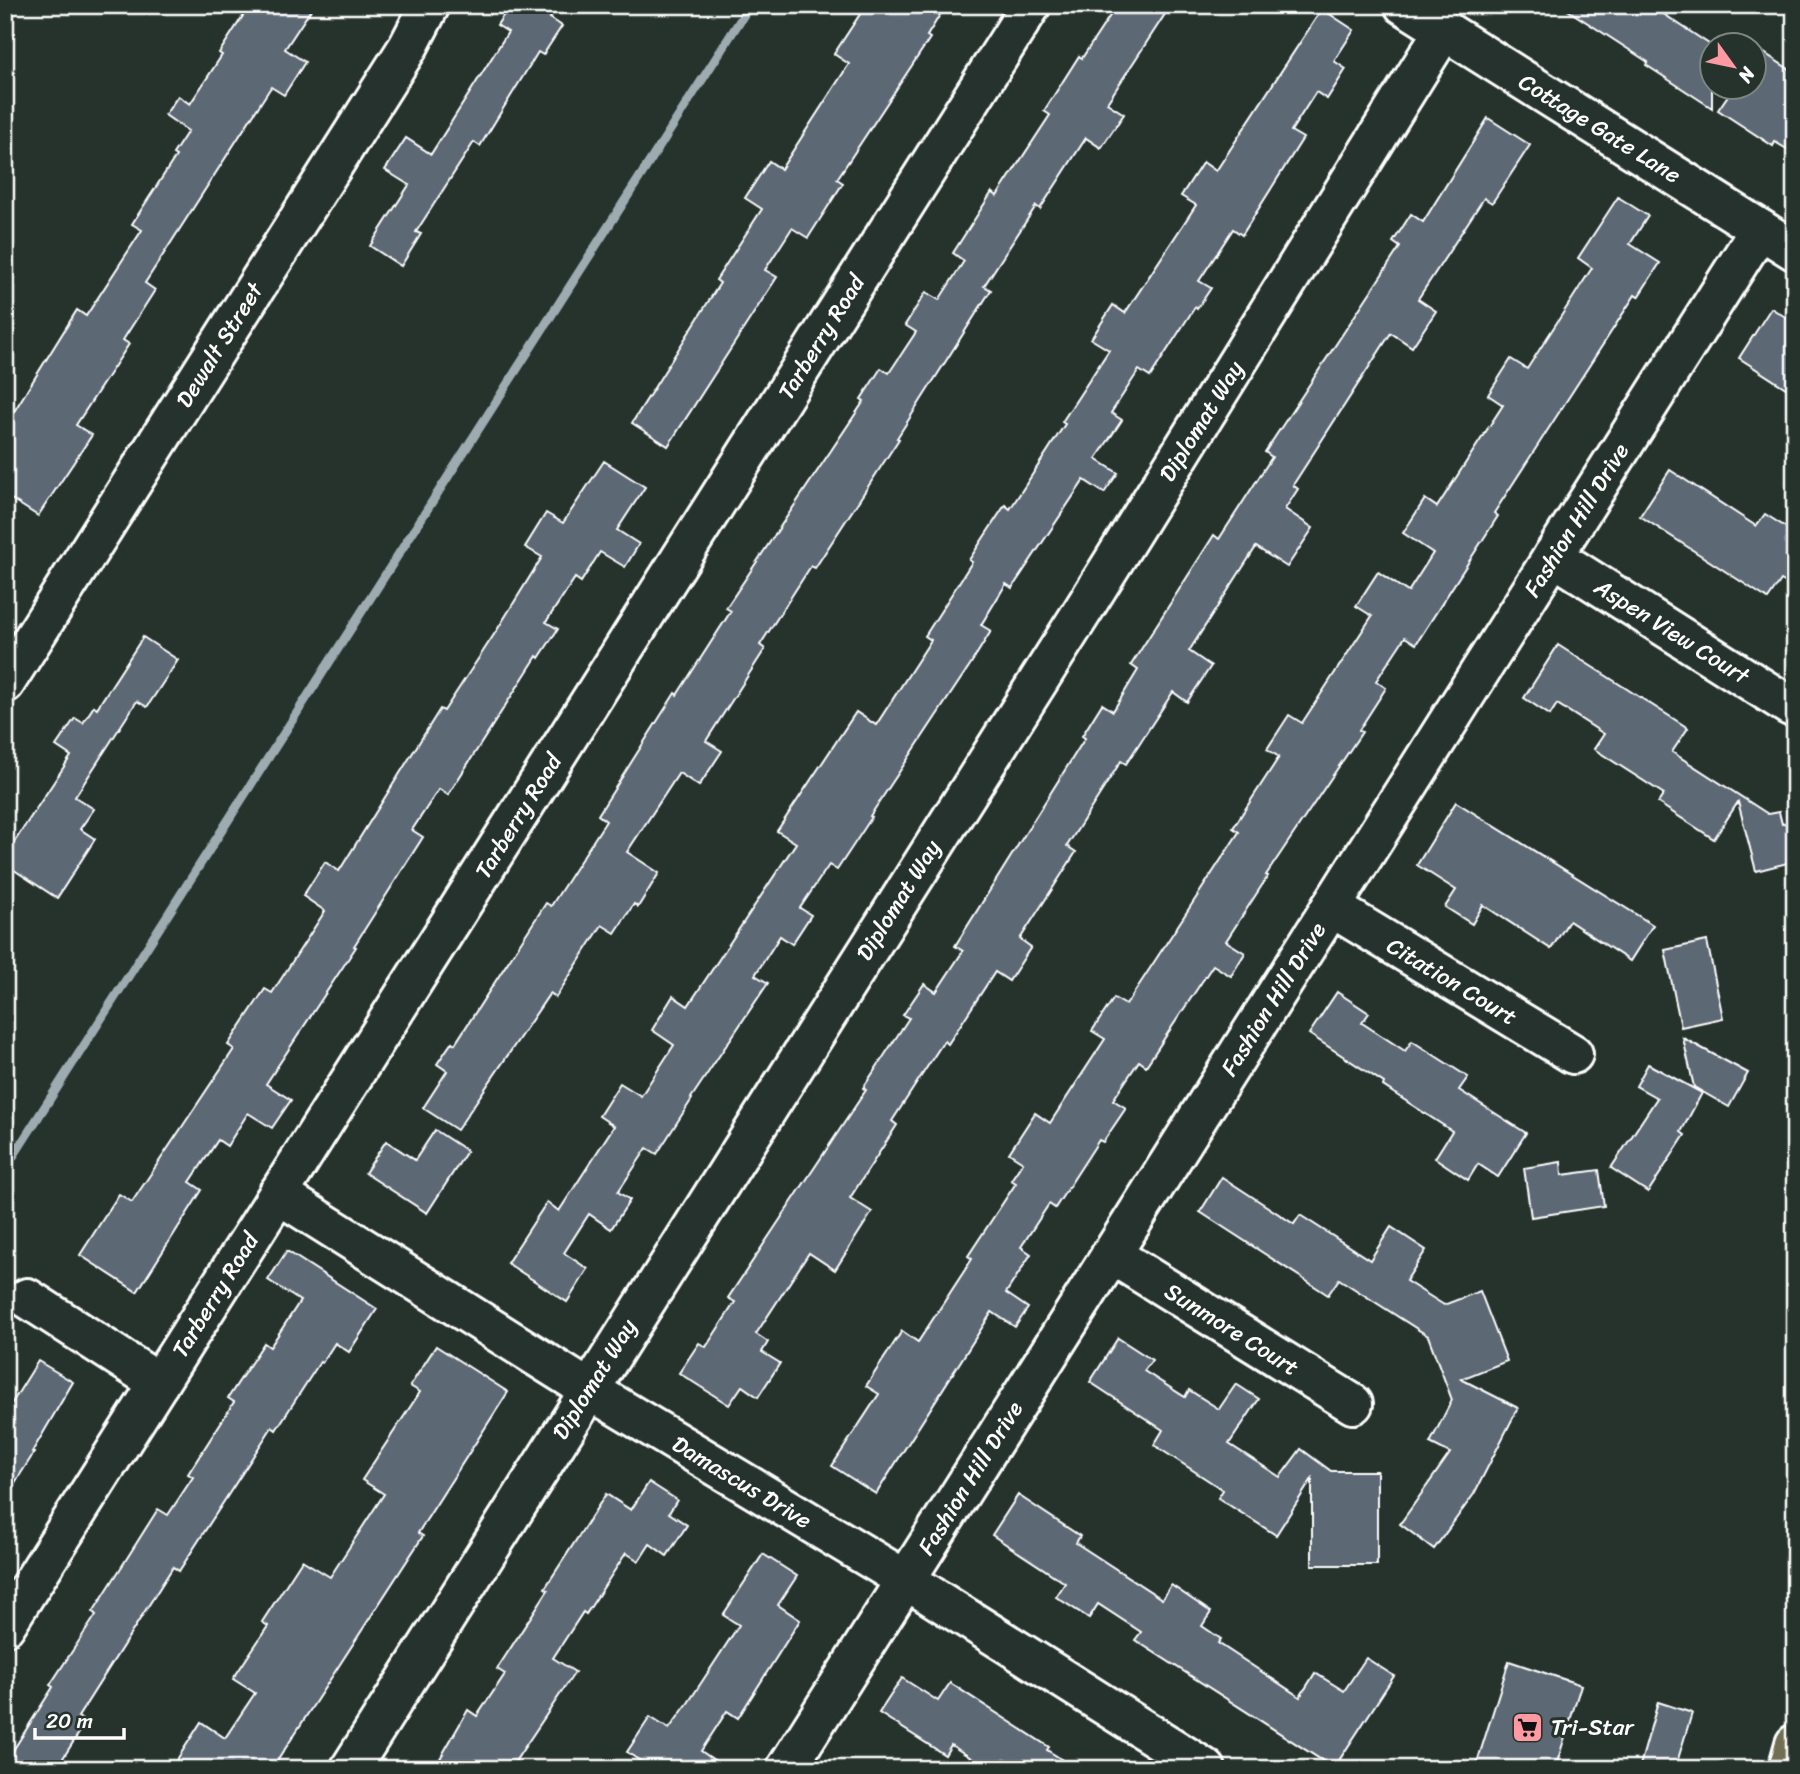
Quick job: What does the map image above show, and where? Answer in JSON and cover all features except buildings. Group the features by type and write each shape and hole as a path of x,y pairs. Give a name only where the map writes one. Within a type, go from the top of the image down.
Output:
{"main road":[{"path":"1788,1769 1795,1744"}],"street":[{"name":"Dewalt Street","path":"5,683 408,47 430,5"},
{"name":"Tarberry Road","path":"5,1626 1031,5"},
{"name":"Cottage Gate Lane","path":"1404,5 1795,251"},
{"name":"Diplomat Way","path":"349,1769 1074,624 1444,30"},
{"name":"Fashion Hill Drive","path":"786,1769 1760,229"},
{"name":"Aspen View Court","path":"1553,556 1790,706"},
{"name":"Citation Court","path":"1331,907 1573,1054"},
{"name":"Damascus Drive","path":"278,1194 588,1389 905,1580 1206,1769"},
{"name":"Sunmore Court","path":"1111,1254 1353,1404"},
{"path":"27,1298 159,1382"}],"waterway":[{"path":"5,1169 750,5"}],"place":[{"name":"Tri-Star","path":"1528,1727"}]}
